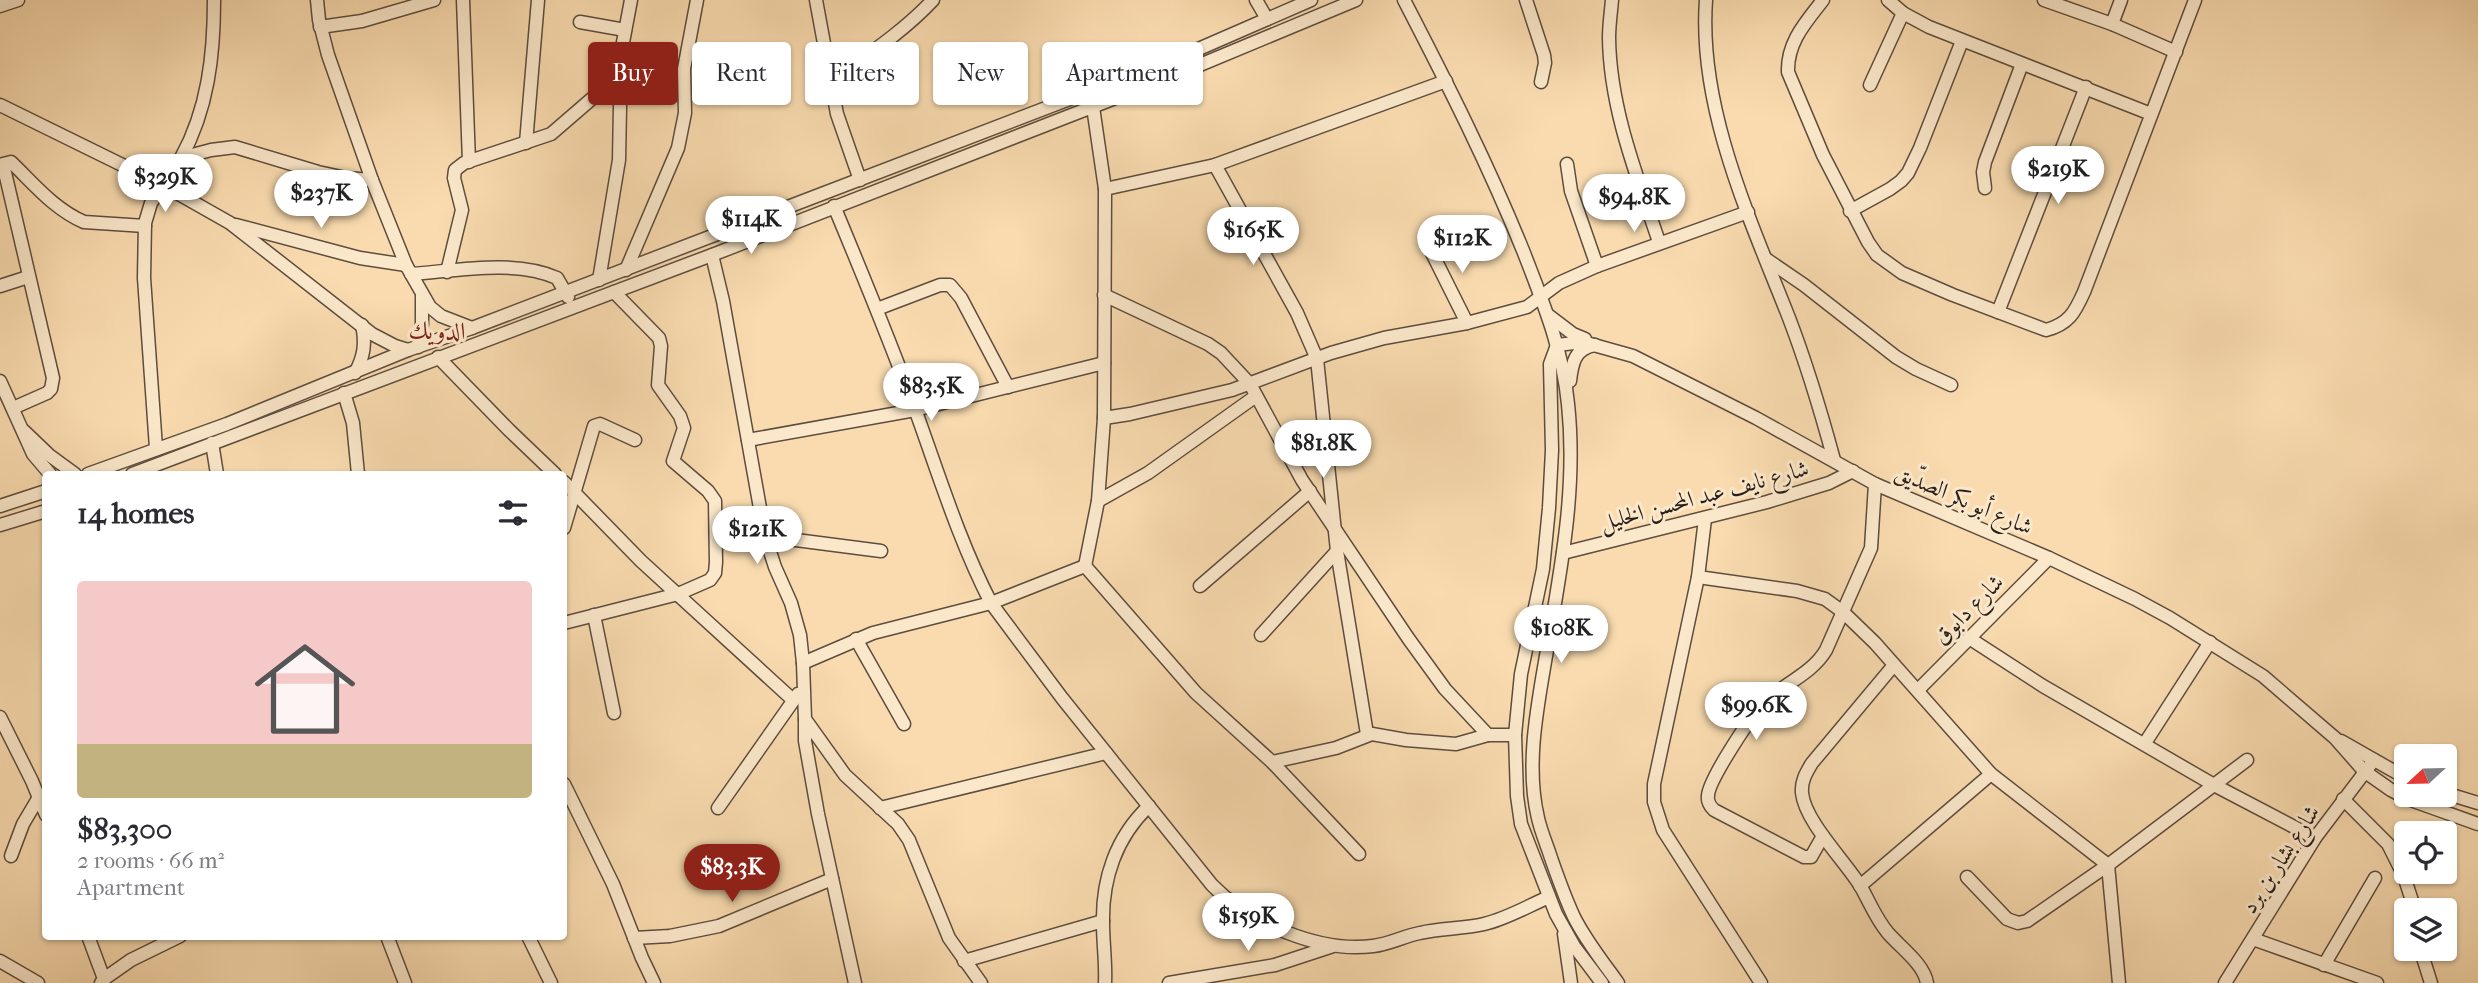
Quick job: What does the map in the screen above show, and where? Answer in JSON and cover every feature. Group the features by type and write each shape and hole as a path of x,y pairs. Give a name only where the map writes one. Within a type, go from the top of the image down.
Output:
{"street":[{"path":"0,6 18,0"},
{"path":"156,448 144,278 145,226 151,203 181,158 197,121 209,79 214,0"},
{"path":"317,0 320,27 372,180 408,270 430,307 441,316 472,328"},
{"path":"320,27 362,21 434,0"},
{"path":"463,0 468,162"},
{"path":"526,143 538,0"},
{"path":"623,42 631,0"},
{"path":"626,270 678,148 685,113 684,69 697,0"},
{"path":"816,0 823,42"},
{"path":"885,42 933,0"},
{"path":"1256,0 1267,19"},
{"path":"96,471 227,424 413,348 860,180 1053,114 1093,107 1356,0"},
{"path":"1404,0 1446,81 1508,213 1541,296 1563,364 1569,407 1569,513 1537,713 1533,771 1537,817 1575,919 1618,983"},
{"path":"1526,0 1544,55 1541,82"},
{"path":"1612,0 1609,38 1620,120 1659,242"},
{"path":"1706,0 1706,61 1728,153 1809,373 1834,460"},
{"path":"1823,0 1797,34 1788,72 1850,211 1877,255 1889,265 1953,295 2046,330 2067,322 2073,316 2084,292 2195,0"},
{"path":"1888,0 1903,13 1962,41 2151,114"},
{"path":"2044,0 2112,24 2176,52"},
{"path":"2112,24 2121,0"},
{"path":"140,471 712,255 834,206 1053,114 1306,1"},
{"path":"1870,85 1903,13"},
{"path":"580,22 625,30"},
{"path":"1850,211 1890,189 1908,173 1962,41"},
{"path":"1985,188 1985,162 2022,64"},
{"path":"1105,189 1215,164 1446,81"},
{"path":"1998,313 2086,87"},
{"path":"447,272 462,210 454,173 468,162 556,130 588,102"},
{"path":"0,105 163,185 230,223 383,341 413,348"},
{"path":"599,280 619,160 620,105"},
{"path":"835,105 860,180"},
{"path":"1085,566 1098,501 1104,418 1105,189 1093,107"},
{"path":"181,158 235,147 318,172 372,180"},
{"path":"13,408 47,393 51,389 53,378 3,171 5,162 11,162 44,195 84,222 145,226"},
{"path":"1215,164 1297,313 1317,359 1337,551 1367,734"},
{"path":"1567,164 1571,191 1597,266"},
{"path":"834,206 877,309 949,506 991,603 1062,698 1222,895 1275,928 1333,946 1373,946 1421,933 1483,925 1549,897"},
{"path":"1104,418 1253,390 1317,359 1384,338 1467,323 1527,307 1559,283 1597,266 1748,212"},
{"path":"230,223 408,270 531,271 554,277 572,307"},
{"path":"1426,241 1467,323"},
{"path":"712,255 723,301 765,536 796,619 803,663 805,741 855,983"},
{"path":"1765,259 1804,285 1896,357 1951,385"},
{"path":"0,286 28,277"},
{"path":"877,309 940,285 950,285 961,298 1008,387"},
{"path":"567,622 678,594 704,584 715,572 715,501 708,491 673,461 684,428 680,416 658,385 661,346 659,338 614,292"},
{"path":"1104,295 1208,344 1221,354 1253,390 1310,491 1362,570 1445,689 1488,735"},
{"path":"413,348 422,324 422,296"},
{"path":"1547,314 1573,334 1598,345"},
{"path":"355,373 363,355 362,325"},
{"name":"شارع أبو بكر الصدّيق","path":"1556,345 1583,342 1633,356 1875,484 2049,558 2135,599 2263,676 2335,738 2364,771 2408,799 2478,824"},
{"path":"1556,345 1550,365 1552,450 1547,535 1543,569 1521,674 1515,735 1517,796 1521,824 1549,897 1564,930 1602,983"},
{"path":"1569,407 1574,360 1581,349 1598,345"},
{"path":"438,357 552,471"},
{"path":"748,440 915,410 1104,363"},
{"path":"0,381 33,454 47,471"},
{"path":"319,387 323,401"},
{"path":"1098,501 1148,473 1212,429 1253,390"},
{"path":"344,393 353,423 358,471"},
{"path":"567,517 594,426 600,424 635,440"},
{"path":"24,430 48,455 71,471"},
{"path":"212,443 217,471"},
{"name":"شارع نايف عبد المحسن الخليل","path":"1563,553 1704,519 1829,483 1853,471"},
{"path":"1823,836 1811,857 1804,857 1714,810 1707,798 1711,785 1757,710 1822,657 1871,548 1875,484"},
{"path":"567,485 609,530 793,700"},
{"path":"1200,586 1310,491"},
{"path":"0,506 42,492"},
{"path":"0,525 42,512"},
{"path":"1704,519 1698,577 1654,784 1654,802 1657,817 1674,851 1761,983"},
{"path":"765,536 881,551"},
{"path":"1261,635 1337,551"},
{"name":"شارع دابوق","path":"1918,690 2049,558"},
{"path":"803,663 856,639 991,603 1085,566"},
{"path":"1085,566 1196,693 1272,762 1359,854"},
{"path":"1698,577 1809,594 1825,599 1843,612 1918,690 1991,774 2108,864 2119,983"},
{"path":"594,615 614,713"},
{"path":"1969,638 2043,685 2214,785 2315,838"},
{"path":"856,639 904,724"},
{"path":"2145,743 2210,642"},
{"path":"1894,665 1812,763 1802,779 1803,799 1823,836 1860,886 1882,925 1922,970 1927,983"},
{"path":"718,808 803,687"},
{"path":"0,717 42,805"},
{"path":"805,719 845,775 898,824 909,840 940,919 964,961 981,983"},
{"path":"1272,762 1336,748 1367,734 1456,744 1488,735 1515,735"},
{"name":"شارع أبو بكر الصدّيق","path":"2335,738 2394,771"},
{"path":"880,808 1106,753"},
{"path":"1967,877 2007,919 2022,922 2108,864 2247,760"},
{"name":"شارع بشار بن برد","path":"2225,983 2315,838 2374,760"},
{"path":"1860,886 1991,774"},
{"path":"567,790 613,884 653,983"},
{"path":"11,856 23,824 39,797"},
{"path":"2457,797 2478,803"},
{"path":"2343,799 2388,844 2412,898"},
{"path":"1105,983 1103,921 1110,869 1118,845 1149,806"},
{"path":"1536,864 1551,857"},
{"path":"2324,965 2375,878"},
{"path":"634,938 704,930 747,916 832,879"},
{"path":"964,961 1103,921"},
{"path":"1564,930 1571,983"},
{"path":"2253,939 2360,980 2377,983"},
{"path":"89,940 102,981 131,960 172,940"},
{"path":"389,940 405,983"},
{"path":"530,940 551,983"},
{"path":"1169,983 1275,965 1333,946"},
{"path":"0,961 38,983"},
{"path":"2424,961 2431,983"}],"district":[{"name":"الدويك","path":"437,331"}]}
